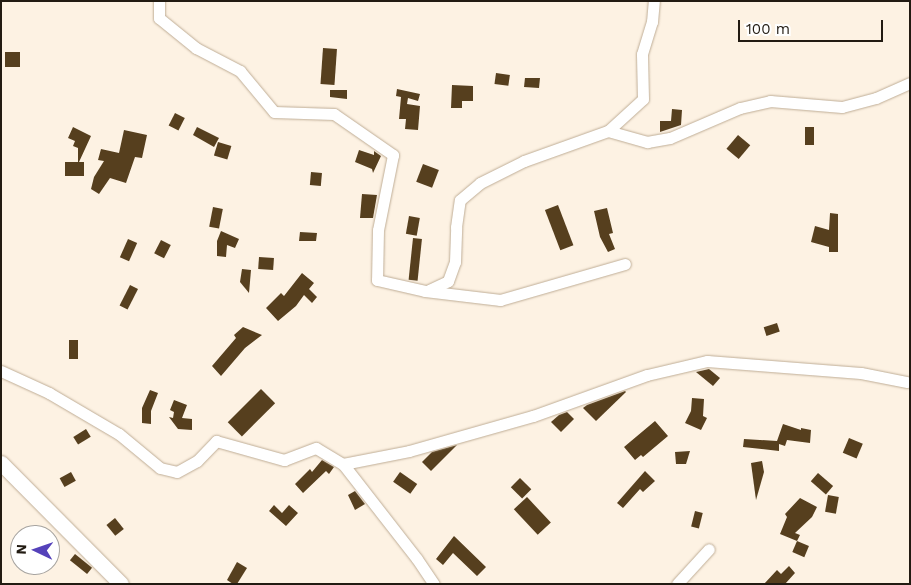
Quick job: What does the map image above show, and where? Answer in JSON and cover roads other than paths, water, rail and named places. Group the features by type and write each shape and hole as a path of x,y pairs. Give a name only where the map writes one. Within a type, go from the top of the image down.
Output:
{"main road":[{"path":"1,462 121,584"}],"street":[{"path":"159,1 158,18 196,48 240,72 274,112 334,114 393,155 378,230 377,280 426,291 500,300 624,264"},
{"path":"426,291 448,281 455,262 456,226 460,200 480,183 524,161 608,131 644,100 642,54 652,22 654,1"},
{"path":"608,131 647,142 670,138 740,108 755,104 770,101 842,107 876,98 910,83"},
{"path":"343,464 409,451 524,419 647,375 707,362 861,373 907,382"},
{"path":"1,371 49,393 119,434 160,468 178,472 197,461 216,442 284,460 316,448 343,464 417,559 434,584"},
{"path":"677,584 709,549"}]}
